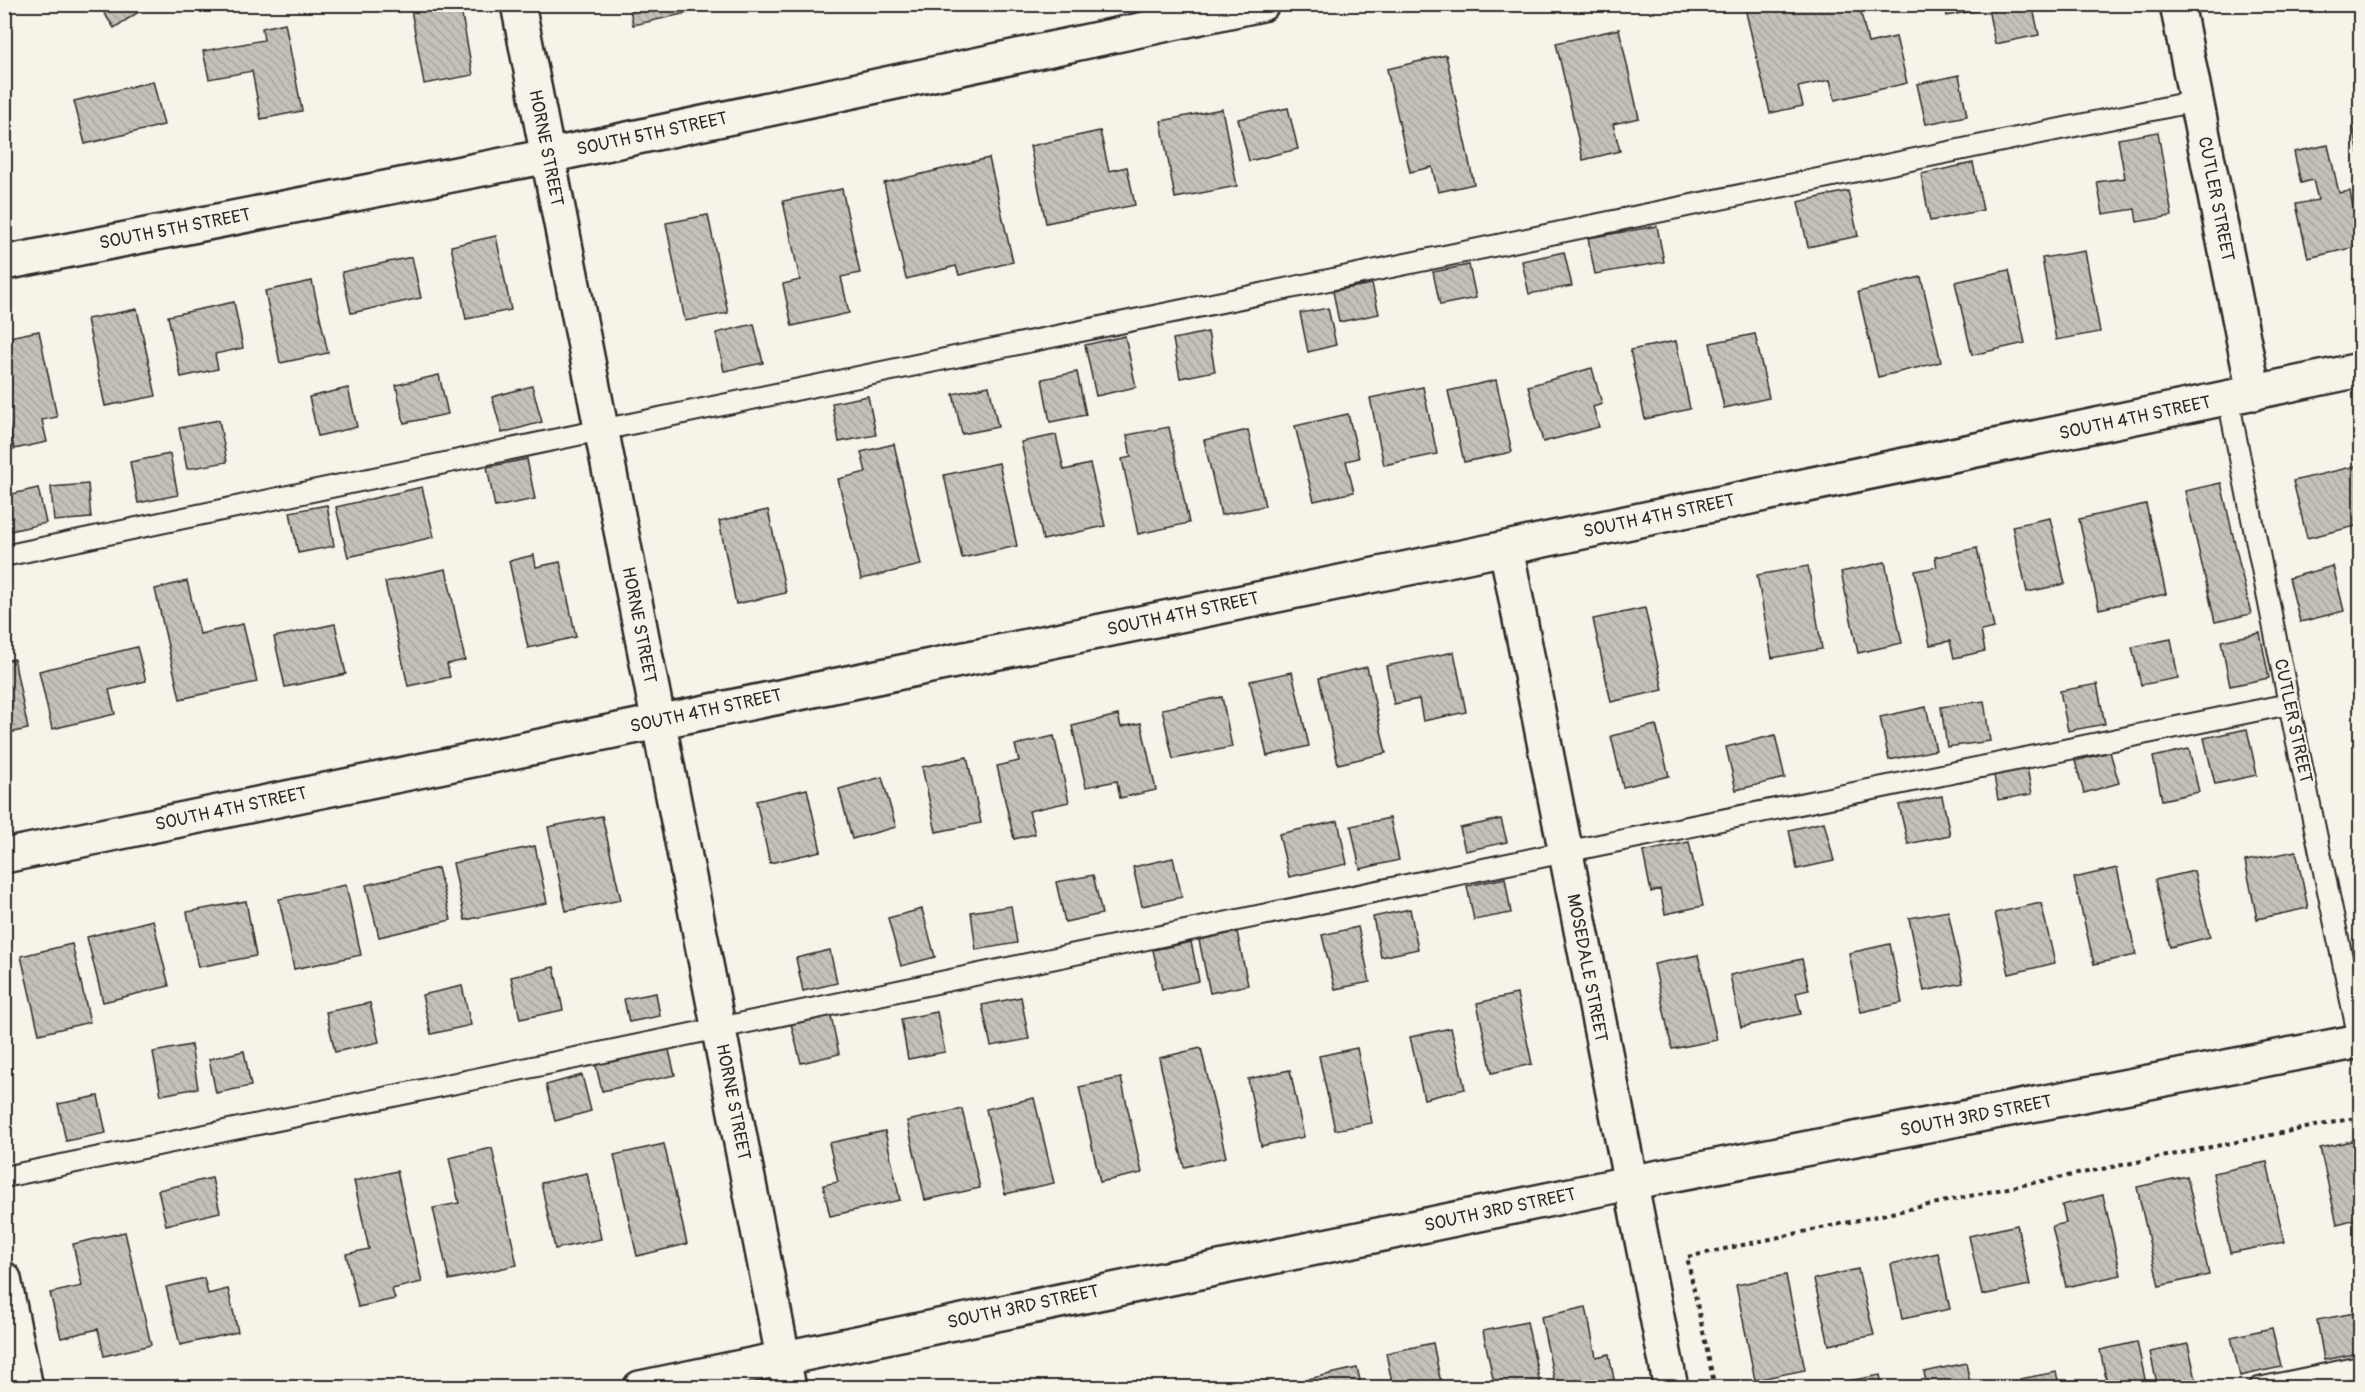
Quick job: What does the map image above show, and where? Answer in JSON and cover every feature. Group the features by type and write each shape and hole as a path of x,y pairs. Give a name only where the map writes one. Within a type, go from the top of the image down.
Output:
{"street":[{"name":"HORNE STREET","path":"518,4 786,1372"},
{"name":"SOUTH 5TH STREET","path":"4,263 548,156 1262,4"},
{"name":"CUTLER STREET","path":"2177,4 2196,101 2241,395"},
{"name":"SOUTH 4TH STREET","path":"4,856 2361,370"},
{"name":"MOSEDALE STREET","path":"1506,548 1629,1184 1671,1388"},
{"name":"SOUTH 3RD STREET","path":"640,1388 786,1372 1629,1184 2360,1042"},
{"path":"4,1278 26,1388"}],"lane":[{"path":"4,556 601,430 2196,101"},
{"name":"CUTLER STREET","path":"2241,395 2289,704 2360,1042"},
{"path":"4,1177 1565,852 2289,704"},
{"path":"2259,1388 2361,1367"}],"path":[{"path":"1715,1388 1687,1257 1993,1191 2361,1117"}],"building":[{"path":"98,4 151,4 114,28"},
{"path":"410,4 460,4 473,75 424,84"},
{"path":"629,4 694,4 696,11 633,25"},
{"path":"1744,4 1859,4 1868,43 1896,37 1907,83 1835,100 1830,80 1798,87 1803,106 1770,113"},
{"path":"1944,4 2032,4 2039,35 1995,44 1988,8 1947,16"},
{"path":"285,23 302,111 261,119 252,71 209,79 203,51 264,40 262,28"},
{"path":"1619,29 1639,118 1613,124 1620,151 1583,160 1556,43"},
{"path":"1446,55 1474,184 1438,192 1432,167 1410,172 1387,69"},
{"path":"1959,75 1967,116 1926,124 1917,84"},
{"path":"153,81 164,125 85,144 74,101"},
{"path":"1288,108 1298,149 1249,161 1238,119"},
{"path":"1222,109 1237,186 1175,198 1161,121"},
{"path":"2360,124 2360,160 2353,126"},
{"path":"1100,131 1109,171 1127,167 1135,205 1046,223 1030,146"},
{"path":"2158,132 2172,216 2137,222 2135,209 2103,214 2097,182 2125,178 2118,139"},
{"path":"2328,145 2339,193 2350,191 2360,246 2308,258 2296,204 2318,200 2313,180 2301,183 2294,152"},
{"path":"989,158 1013,262 959,275 956,266 906,279 884,183"},
{"path":"1973,163 1983,210 1930,221 1921,174"},
{"path":"842,189 860,273 841,277 849,313 792,326 783,284 800,280 783,201"},
{"path":"1848,191 1858,236 1808,247 1798,202"},
{"path":"708,215 728,313 685,321 666,223"},
{"path":"1657,226 1664,262 1595,274 1588,238"},
{"path":"496,236 511,310 466,319 451,246"},
{"path":"2085,251 2100,332 2056,340 2042,258"},
{"path":"1564,252 1572,286 1529,294 1522,261"},
{"path":"412,257 421,298 351,313 342,272"},
{"path":"1469,265 1476,298 1440,305 1433,272"},
{"path":"2009,270 2025,343 1972,355 1955,282"},
{"path":"1921,277 1941,362 1878,377 1858,292"},
{"path":"312,281 328,353 280,363 265,291"},
{"path":"1372,284 1379,314 1339,322 1333,291"},
{"path":"234,302 243,348 215,354 218,369 181,377 168,316"},
{"path":"1328,308 1336,345 1308,352 1300,313"},
{"path":"137,309 156,396 105,406 87,319"},
{"path":"754,324 763,363 724,371 716,333"},
{"path":"39,331 57,417 42,420 47,442 14,449 4,402 4,338"},
{"path":"1208,332 1215,371 1180,378 1173,339"},
{"path":"1755,334 1769,398 1724,408 1710,343"},
{"path":"1125,336 1136,387 1096,396 1085,345"},
{"path":"1676,341 1690,409 1645,419 1630,350"},
{"path":"1592,368 1602,404 1593,407 1599,427 1543,442 1528,386"},
{"path":"1077,372 1086,415 1050,422 1042,379"},
{"path":"439,375 448,414 404,423 396,385"},
{"path":"1496,380 1512,452 1464,462 1448,391"},
{"path":"532,386 542,422 502,433 492,397"},
{"path":"989,386 998,427 962,434 953,394"},
{"path":"1423,387 1437,454 1384,465 1370,398"},
{"path":"348,388 357,427 318,436 309,397"},
{"path":"868,396 876,435 839,442 832,403"},
{"path":"1348,414 1359,458 1346,461 1354,492 1314,501 1295,426"},
{"path":"219,420 227,462 187,469 179,428"},
{"path":"1169,427 1189,523 1138,534 1122,459 1131,457 1127,435"},
{"path":"1248,430 1265,506 1221,515 1204,440"},
{"path":"1056,435 1064,470 1090,464 1105,526 1043,540 1021,442"},
{"path":"894,444 921,565 861,579 838,479 866,472 861,452"},
{"path":"170,454 178,495 138,503 130,462"},
{"path":"527,459 535,499 495,507 487,467"},
{"path":"999,463 1017,546 962,558 944,475"},
{"path":"2360,465 2360,525 2307,538 2293,481"},
{"path":"2221,483 2251,614 2215,622 2185,491"},
{"path":"88,484 91,518 54,521 51,487"},
{"path":"422,487 434,537 348,557 336,507"},
{"path":"38,488 46,523 10,531 4,507 4,496"},
{"path":"2146,504 2166,594 2099,609 2079,519"},
{"path":"327,505 334,546 298,553 290,512"},
{"path":"768,510 786,593 736,604 719,521"},
{"path":"2050,518 2065,584 2027,592 2012,526"},
{"path":"1977,548 1994,628 1981,631 1985,651 1954,658 1950,641 1930,645 1915,571 1937,567 1935,557"},
{"path":"534,555 536,567 560,562 576,637 528,648 509,561"},
{"path":"1885,562 1902,643 1858,653 1841,572"},
{"path":"1808,566 1822,649 1772,658 1757,575"},
{"path":"2333,566 2344,611 2300,622 2289,578"},
{"path":"446,569 465,660 447,664 450,677 408,686 385,582"},
{"path":"187,581 200,634 243,624 257,682 180,699 155,589"},
{"path":"1645,608 1663,690 1611,702 1593,619"},
{"path":"335,624 346,674 285,687 274,637"},
{"path":"2260,633 2269,678 2230,686 2221,641"},
{"path":"2171,639 2178,678 2141,685 2132,647"},
{"path":"137,647 146,681 109,690 115,714 52,729 39,671"},
{"path":"1454,652 1466,712 1423,721 1419,699 1394,704 1386,666"},
{"path":"14,659 28,729 4,734 4,661"},
{"path":"1367,667 1386,753 1338,764 1319,678"},
{"path":"1292,672 1309,746 1267,756 1250,681"},
{"path":"2097,684 2105,724 2068,731 2060,691"},
{"path":"1222,697 1232,747 1173,759 1162,709"},
{"path":"1984,701 1990,741 1947,747 1941,707"},
{"path":"1926,707 1936,750 1889,760 1880,717"},
{"path":"1118,715 1121,727 1141,723 1156,790 1120,798 1117,781 1086,787 1072,726"},
{"path":"1656,725 1669,776 1623,787 1611,736"},
{"path":"2247,729 2257,775 2215,784 2204,738"},
{"path":"1775,735 1785,778 1736,790 1726,747"},
{"path":"1054,736 1069,802 1029,811 1035,834 1014,839 997,766 1019,761 1015,745"},
{"path":"2189,749 2199,792 2162,800 2153,757"},
{"path":"2110,752 2119,783 2084,793 2075,761"},
{"path":"967,757 981,823 936,832 922,767"},
{"path":"2027,768 2032,794 1998,800 1994,775"},
{"path":"882,777 896,827 852,839 839,789"},
{"path":"807,789 821,851 770,863 756,801"},
{"path":"1942,796 1950,835 1908,844 1899,805"},
{"path":"602,816 621,900 566,911 548,827"},
{"path":"1390,818 1399,860 1360,869 1351,826"},
{"path":"1501,819 1507,842 1465,851 1460,828"},
{"path":"1338,821 1347,864 1289,877 1279,834"},
{"path":"1824,822 1834,861 1797,869 1789,830"},
{"path":"1689,842 1703,906 1665,914 1660,889 1651,892 1643,852"},
{"path":"535,846 547,903 465,920 453,863"},
{"path":"2296,851 2308,908 2257,919 2245,861"},
{"path":"1173,858 1182,897 1142,906 1133,867"},
{"path":"438,868 451,920 379,937 366,885"},
{"path":"2117,868 2136,955 2094,964 2074,878"},
{"path":"2194,871 2210,937 2170,947 2155,880"},
{"path":"1093,875 1102,914 1065,922 1056,882"},
{"path":"1505,878 1511,913 1474,920 1467,886"},
{"path":"346,885 361,955 294,969 279,899"},
{"path":"246,901 256,956 198,967 187,912"},
{"path":"2041,903 2055,963 2009,974 1995,913"},
{"path":"1011,906 1017,943 976,950 971,912"},
{"path":"922,909 935,957 901,966 888,918"},
{"path":"1410,909 1418,949 1381,957 1373,917"},
{"path":"1948,911 1963,983 1924,991 1909,918"},
{"path":"153,920 169,986 103,1002 87,937"},
{"path":"1358,927 1370,982 1335,989 1322,935"},
{"path":"1237,932 1248,985 1210,993 1199,940"},
{"path":"1191,942 1199,981 1162,989 1153,950"},
{"path":"72,944 90,1022 39,1034 21,956"},
{"path":"1890,944 1902,1003 1861,1012 1849,953"},
{"path":"830,950 837,983 803,991 796,958"},
{"path":"1698,955 1717,1040 1672,1049 1654,964"},
{"path":"1802,959 1809,990 1796,993 1801,1014 1741,1027 1730,975"},
{"path":"554,967 563,1010 520,1019 511,977"},
{"path":"462,986 471,1025 431,1034 422,995"},
{"path":"656,993 660,1016 629,1022 624,999"},
{"path":"1517,994 1532,1064 1492,1073 1477,1003"},
{"path":"1021,997 1029,1039 991,1046 982,1005"},
{"path":"370,1003 379,1042 335,1052 326,1012"},
{"path":"830,1011 839,1054 801,1063 790,1020"},
{"path":"937,1012 945,1052 908,1059 901,1019"},
{"path":"1451,1028 1465,1089 1424,1099 1410,1037"},
{"path":"191,1045 198,1088 161,1095 153,1052"},
{"path":"668,1046 675,1075 602,1091 595,1062"},
{"path":"1201,1048 1226,1157 1184,1167 1159,1058"},
{"path":"1357,1048 1372,1123 1335,1130 1319,1056"},
{"path":"244,1051 251,1086 216,1093 209,1059"},
{"path":"1290,1070 1304,1137 1261,1146 1248,1079"},
{"path":"582,1075 591,1111 555,1121 546,1085"},
{"path":"1121,1078 1142,1173 1100,1182 1079,1087"},
{"path":"98,1096 106,1133 66,1141 58,1104"},
{"path":"1034,1098 1054,1183 1005,1194 986,1109"},
{"path":"962,1109 980,1188 925,1200 907,1121"},
{"path":"885,1131 900,1200 830,1216 823,1185 838,1182 829,1143"},
{"path":"2360,1139 2360,1218 2337,1224 2320,1148"},
{"path":"664,1144 687,1244 637,1256 614,1155"},
{"path":"492,1148 517,1265 449,1280 433,1208 459,1203 449,1158"},
{"path":"2267,1162 2284,1242 2230,1253 2213,1173"},
{"path":"397,1171 422,1282 392,1289 395,1299 358,1307 346,1254 369,1249 354,1181"},
{"path":"587,1173 601,1239 555,1249 541,1183"},
{"path":"2187,1176 2209,1275 2159,1286 2137,1187"},
{"path":"212,1178 220,1212 166,1225 158,1190"},
{"path":"2103,1195 2121,1275 2066,1287 2052,1226 2066,1223 2062,1205"},
{"path":"2017,1225 2030,1285 1982,1295 1969,1236"},
{"path":"125,1232 151,1345 104,1356 98,1329 61,1338 50,1293 82,1286 73,1244"},
{"path":"1938,1253 1950,1309 1902,1319 1891,1264"},
{"path":"1858,1269 1874,1335 1829,1345 1814,1279"},
{"path":"1786,1275 1805,1370 1755,1380 1736,1285"},
{"path":"204,1278 208,1294 228,1289 238,1332 180,1345 166,1287"},
{"path":"1586,1307 1596,1357 1609,1354 1615,1384 1595,1388 1556,1388 1541,1317"},
{"path":"2360,1312 2360,1353 2324,1360 2317,1320"},
{"path":"1527,1322 1541,1388 1495,1388 1483,1331"},
{"path":"2272,1328 2281,1367 2240,1376 2231,1337"},
{"path":"2137,1342 2147,1388 2108,1388 2100,1350"},
{"path":"1433,1343 1442,1388 1393,1388 1386,1353"},
{"path":"2188,1344 2197,1384 2180,1388 2158,1388 2150,1352"},
{"path":"1966,1363 1971,1388 1927,1388 1924,1372"},
{"path":"1357,1368 1362,1388 1310,1388 1308,1379"},
{"path":"2056,1372 2060,1388 2022,1388 2020,1379"},
{"path":"1880,1375 1883,1388 1821,1386"},
{"path":"1267,1381 1269,1388 1238,1388"}]}
